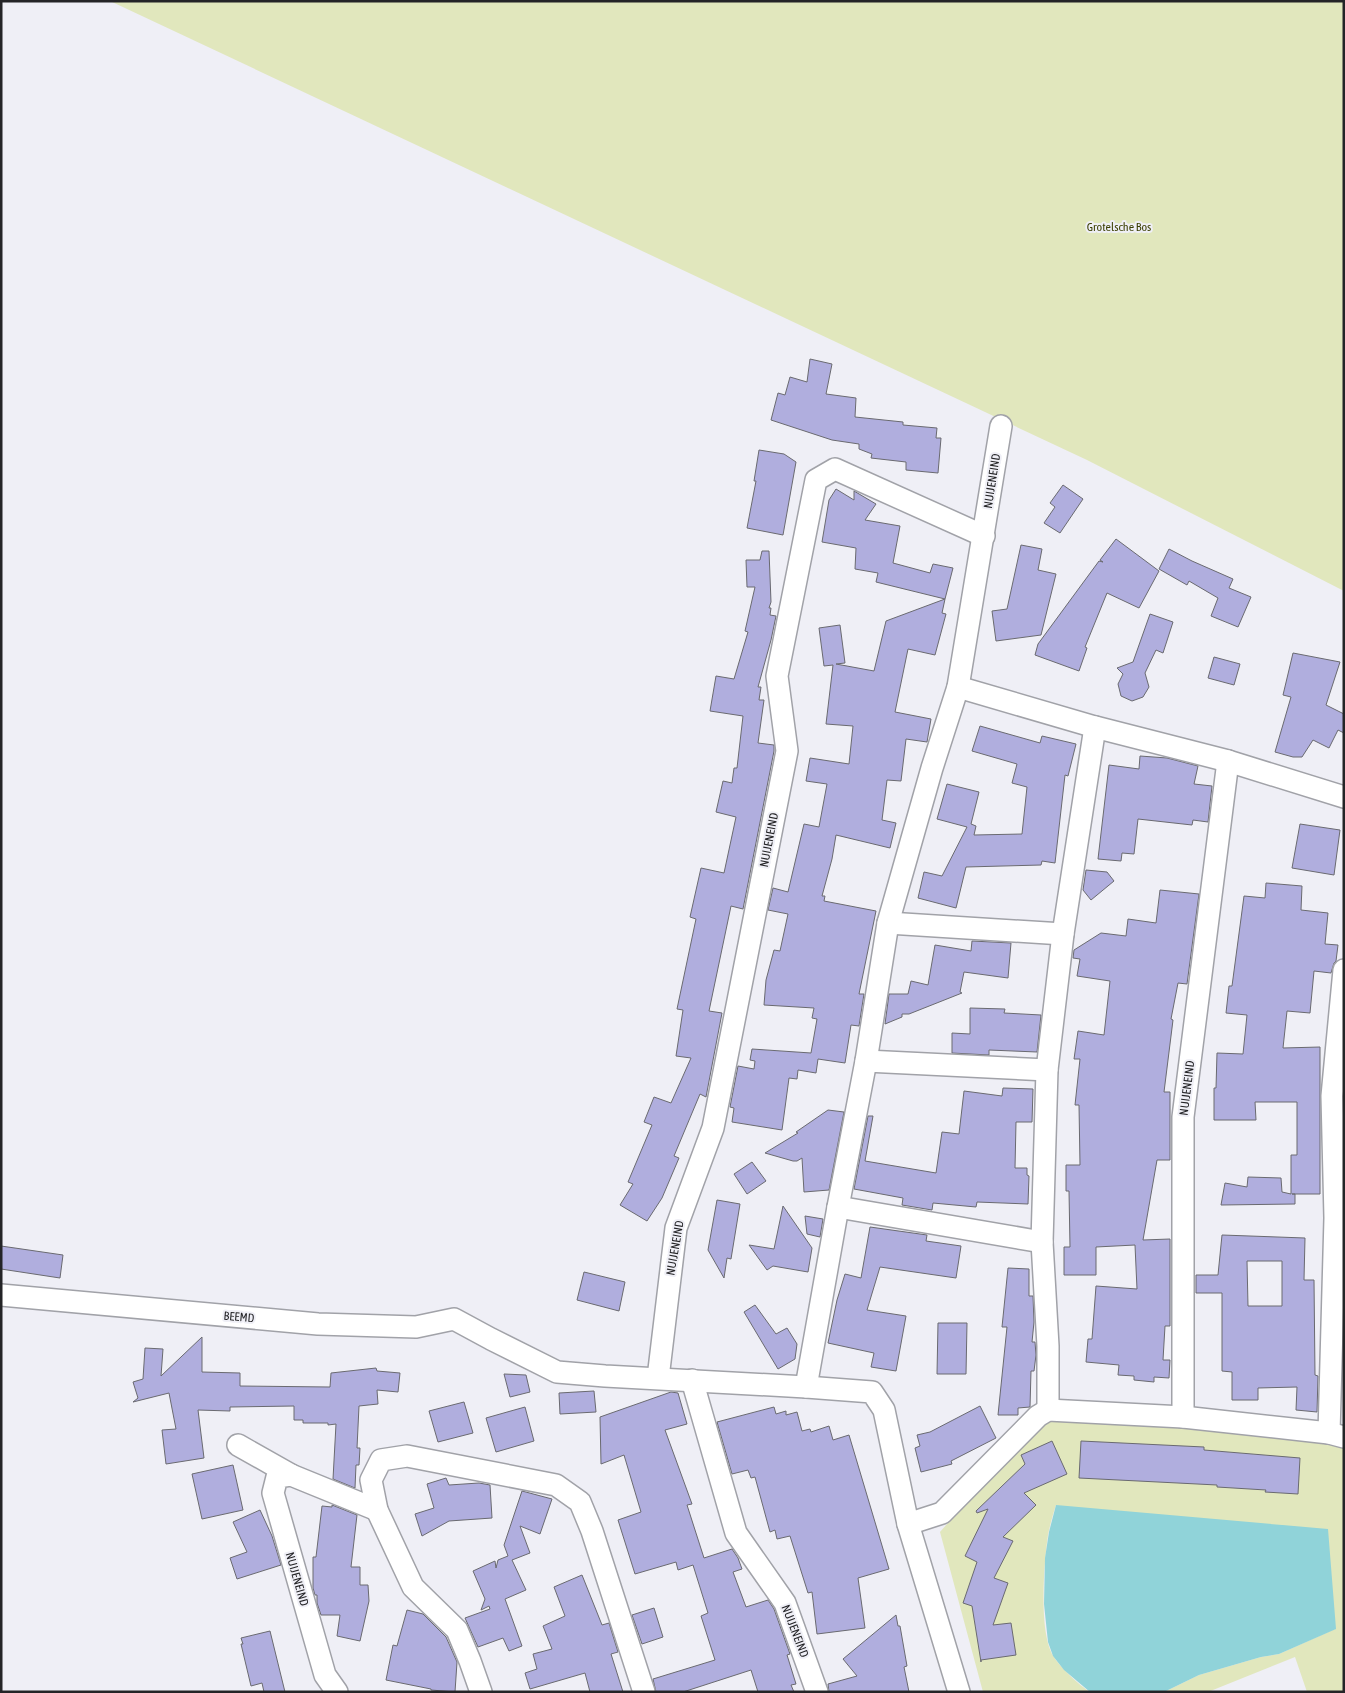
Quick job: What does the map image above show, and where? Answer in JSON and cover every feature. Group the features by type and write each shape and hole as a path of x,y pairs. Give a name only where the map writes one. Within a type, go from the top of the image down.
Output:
{"street":[{"name":"NUIJENEIND","path":"806,1387 866,1061 888,922 932,768 958,687 1001,426"},
{"name":"NUIJENEIND","path":"658,1378 676,1228 713,1128 787,750 777,676 816,480 835,469 984,536"},
{"path":"958,687 1095,727 1228,761 1344,796"},
{"path":"1048,1410 1048,1346 1042,1242 1047,1070 1063,934 1095,727"},
{"name":"NUIJENEIND","path":"1183,1417 1183,1117 1228,761"},
{"path":"888,922 1063,934"},
{"path":"908,1524 942,1513 1038,1416 1048,1410 1183,1417 1337,1435 1332,1096 1344,970"},
{"path":"866,1061 1047,1070"},
{"path":"838,1207 1042,1242"},
{"name":"BEEMD","path":"1,1295 318,1324 416,1327 454,1319 557,1372 658,1378"},
{"path":"658,1378 872,1392 884,1410 908,1524 959,1692"},
{"name":"NUIJENEIND","path":"692,1380 736,1533 785,1603 817,1692"},
{"path":"238,1445 291,1475 377,1510"},
{"path":"481,1692 457,1630 413,1587 377,1510 371,1480 381,1460 407,1456 556,1485 580,1502 592,1531 644,1692"},
{"name":"NUIJENEIND","path":"291,1475 277,1477 273,1493 324,1675 338,1692"}],"green space":[{"name":"Grotelsche Bos","path":"110,1 1344,1 1344,591 1087,460"},
{"path":"1066,1415 1344,1438 1344,1692 1307,1692 1295,1657 1208,1692 1164,1692 1199,1675 1261,1657 1279,1654 1335,1629 1056,1505 1048,1535 1045,1562 1044,1615 1046,1632 1054,1657 1070,1676 1090,1692 983,1692 940,1532 1025,1435 1046,1422"}],"water":[{"path":"1056,1505 1328,1529 1336,1629 1279,1654 1261,1657 1199,1675 1164,1692 1090,1692 1064,1670 1053,1656 1048,1642 1044,1604 1045,1558"}],"building":[{"path":"810,359 832,364 826,394 856,398 855,417 903,422 903,425 937,428 936,438 941,438 938,473 906,470 906,462 871,458 872,454 859,449 859,444 832,440 771,420 778,393 785,395 790,377 807,382"},
{"path":"759,450 784,454 796,462 783,535 747,528 756,481 754,481"},
{"path":"1063,485 1083,499 1060,533 1044,523 1055,507 1050,503"},
{"path":"836,489 854,500 854,491 876,504 865,520 900,526 893,563 930,573 933,564 953,568 945,599 876,582 878,573 855,569 856,548 822,542 829,500"},
{"path":"1116,539 1159,571 1139,608 1107,593 1085,647 1087,648 1079,671 1035,655 1038,644 1099,561 1103,562 1100,560"},
{"path":"1021,545 1042,549 1038,570 1056,574 1041,635 996,641 992,611 1007,609"},
{"path":"1169,549 1233,579 1229,588 1251,597 1238,627 1211,616 1218,598 1189,581 1187,585 1159,569"},
{"path":"762,551 769,551 771,602 769,608 771,608 770,615 776,616 758,687 761,687 759,700 764,700 758,743 774,745 774,751 743,909 731,906 709,1011 722,1013 706,1097 700,1094 674,1156 679,1158 662,1198 647,1221 620,1205 633,1184 628,1182 652,1125 644,1122 654,1097 671,1103 691,1058 676,1056 683,1010 677,1009 696,919 690,917 701,868 724,873 736,817 716,812 723,781 732,783 734,768 737,768 743,716 710,711 716,676 734,679 748,632 745,631 755,587 747,587 746,560 760,560"},
{"path":"945,599 942,613 946,614 935,655 908,649 895,712 931,719 927,742 906,739 901,781 887,780 882,820 896,823 890,848 836,835 822,896 825,896 824,901 876,911 859,994 864,994 859,1026 851,1025 845,1063 818,1059 816,1073 798,1070 797,1079 789,1078 782,1130 732,1122 734,1108 730,1107 738,1066 754,1069 755,1061 750,1060 752,1049 811,1053 817,1019 812,1018 814,1008 764,1005 766,980 774,950 780,951 788,914 768,910 773,888 788,892 804,824 819,827 827,784 806,781 810,758 849,764 853,726 826,724 833,665 824,666 819,628 840,625 845,663 836,664 874,671 886,621"},
{"path":"1150,614 1173,622 1163,653 1156,650 1145,673 1149,687 1143,697 1132,701 1121,696 1118,684 1123,674 1117,668 1133,662"},
{"path":"1293,653 1340,662 1326,705 1344,714 1344,733 1338,730 1329,748 1313,740 1302,757 1293,757 1275,752 1291,697 1283,695"},
{"path":"1214,657 1240,664 1234,685 1208,678"},
{"path":"980,726 1040,743 1042,736 1076,744 1068,776 1065,775 1055,863 1042,861 1041,865 966,867 956,908 918,898 924,872 942,876 967,827 937,819 947,784 979,792 971,824 976,826 974,835 1022,834 1027,787 1012,783 1017,764 972,751"},
{"path":"1140,756 1167,758 1198,766 1194,784 1212,786 1208,822 1193,820 1192,825 1138,819 1134,854 1122,853 1121,861 1098,859 1109,765 1139,769"},
{"path":"1300,824 1340,830 1334,875 1292,868"},
{"path":"1086,870 1107,872 1114,881 1091,900 1083,890"},
{"path":"1266,883 1302,886 1301,910 1328,913 1325,944 1338,945 1336,961 1331,973 1314,971 1310,1013 1287,1011 1283,1048 1320,1047 1320,1194 1295,1194 1295,1204 1221,1205 1225,1183 1247,1187 1248,1177 1281,1178 1282,1192 1291,1194 1291,1155 1297,1155 1297,1102 1255,1102 1256,1120 1214,1120 1217,1053 1243,1054 1247,1015 1226,1013 1229,986 1232,986 1244,896 1265,898"},
{"path":"1160,890 1199,894 1187,984 1178,983 1171,1019 1173,1020 1164,1092 1170,1092 1170,1160 1157,1160 1143,1240 1170,1239 1170,1326 1165,1326 1163,1360 1170,1360 1169,1378 1154,1377 1154,1382 1134,1380 1134,1376 1118,1375 1119,1365 1086,1362 1088,1339 1092,1339 1096,1286 1137,1289 1135,1245 1096,1247 1096,1275 1064,1275 1064,1247 1070,1247 1069,1191 1066,1191 1066,1165 1080,1165 1079,1105 1075,1105 1080,1059 1074,1059 1078,1031 1104,1035 1110,981 1077,976 1080,959 1073,958 1074,950 1101,933 1126,936 1128,919 1156,923"},
{"path":"972,941 1011,943 1008,978 964,972 960,992 962,993 909,1014 902,1014 902,1017 885,1024 889,994 908,994 911,981 928,985 935,945 971,951"},
{"path":"970,1008 1005,1009 1004,1013 1041,1015 1037,1052 989,1050 989,1055 952,1053 952,1033 970,1034"},
{"path":"1003,1088 1033,1089 1032,1122 1016,1122 1015,1168 1027,1168 1027,1175 1029,1176 1028,1204 977,1202 976,1207 933,1203 932,1210 902,1205 903,1198 854,1189 868,1116 873,1116 865,1161 936,1173 942,1132 959,1134 964,1091 1002,1096"},
{"path":"828,1110 844,1112 829,1190 804,1192 802,1158 793,1161 765,1153 798,1133 796,1132"},
{"path":"752,1162 766,1181 747,1194 734,1174"},
{"path":"717,1200 740,1204 731,1259 727,1258 724,1278 708,1250"},
{"path":"783,1206 812,1248 808,1272 773,1266 767,1270 749,1245 774,1249"},
{"path":"805,1216 823,1219 820,1237 807,1234"},
{"path":"870,1227 927,1235 926,1241 961,1246 956,1278 880,1267 867,1310 906,1316 896,1371 871,1367 874,1353 828,1343 837,1300 845,1274 861,1278"},
{"path":"1222,1235 1305,1238 1304,1280 1314,1280 1315,1375 1318,1376 1317,1412 1296,1410 1297,1387 1258,1388 1258,1400 1232,1400 1232,1372 1222,1371 1222,1293 1196,1293 1196,1275 1218,1275","holes":["1247,1261 1282,1261 1282,1306 1248,1306"]},
{"path":"1,1246 63,1255 60,1278 1,1269"},
{"path":"1008,1268 1029,1269 1029,1296 1033,1296 1034,1322 1032,1342 1035,1342 1036,1355 1034,1371 1031,1371 1030,1407 1018,1408 1018,1415 998,1415 1007,1327 1002,1327"},
{"path":"584,1272 625,1282 619,1311 577,1300"},
{"path":"755,1305 776,1334 787,1328 797,1344 795,1359 778,1369 744,1312"},
{"path":"938,1323 967,1323 966,1374 937,1374"},
{"path":"202,1337 202,1372 240,1373 240,1386 330,1387 331,1373 376,1368 377,1371 400,1373 398,1392 377,1390 378,1404 359,1406 357,1448 360,1448 359,1465 356,1465 355,1488 333,1479 336,1424 303,1423 303,1420 294,1420 294,1406 230,1407 230,1411 198,1410 204,1458 166,1464 162,1430 176,1429 169,1393 133,1402 138,1398 133,1382 143,1379 145,1348 163,1349 161,1376"},
{"path":"504,1374 526,1375 530,1392 510,1397"},
{"path":"594,1391 596,1412 560,1414 559,1393"},
{"path":"671,1392 678,1393 687,1424 665,1430 692,1504 687,1505 704,1558 732,1549 742,1569 733,1572 746,1607 768,1600 774,1609 790,1654 787,1655 796,1684 791,1685 794,1692 758,1692 751,1670 683,1692 656,1692 653,1679 715,1660 701,1616 708,1613 693,1565 678,1570 676,1562 635,1574 618,1520 641,1512 624,1455 601,1464 600,1417"},
{"path":"464,1402 473,1433 438,1442 429,1411"},
{"path":"980,1406 996,1438 951,1461 952,1464 921,1472 915,1448 920,1446 917,1435 930,1432"},
{"path":"525,1407 534,1441 496,1452 486,1418"},
{"path":"774,1407 776,1414 786,1411 786,1415 797,1412 802,1431 810,1429 811,1432 829,1426 833,1440 849,1435 889,1569 858,1578 865,1628 817,1634 812,1592 808,1593 790,1536 777,1539 775,1530 770,1532 755,1477 751,1478 748,1470 732,1474 717,1422"},
{"path":"1052,1441 1067,1474 1024,1493 1036,1505 1003,1537 1013,1541 994,1578 1008,1583 993,1625 1011,1623 1016,1655 981,1660 981,1662 972,1606 963,1603 977,1562 965,1556 988,1509 977,1513 976,1511 1025,1464 1021,1455"},
{"path":"1081,1441 1204,1447 1204,1450 1300,1458 1298,1494 1217,1487 1217,1485 1079,1478"},
{"path":"233,1465 243,1510 202,1519 192,1474"},
{"path":"446,1478 449,1485 479,1483 490,1485 492,1518 449,1521 422,1536 415,1514 434,1508 427,1484"},
{"path":"522,1491 552,1499 540,1534 520,1526 530,1553 512,1560 526,1590 505,1599 522,1646 509,1651 503,1638 478,1647 465,1618 490,1609 489,1606 481,1610 485,1599 473,1571 495,1561 496,1568 498,1560 508,1556 504,1545"},
{"path":"332,1505 357,1515 351,1567 360,1567 360,1585 368,1585 369,1601 360,1641 337,1636 340,1615 321,1615 317,1603 317,1595 315,1595 313,1588 313,1557 316,1557 322,1506 332,1507"},
{"path":"260,1510 272,1536 281,1565 237,1579 230,1558 247,1552 233,1522"},
{"path":"582,1575 602,1625 609,1623 618,1652 611,1654 623,1692 590,1692 585,1673 530,1689 525,1673 537,1669 533,1654 552,1649 543,1626 565,1616 554,1587"},
{"path":"654,1608 663,1637 642,1644 632,1615"},
{"path":"407,1610 423,1614 446,1637 457,1662 455,1692 431,1690 386,1680 393,1645 397,1646"},
{"path":"896,1615 898,1626 900,1626 907,1666 904,1667 909,1692 829,1692 828,1684 857,1676 843,1659"},
{"path":"270,1631 285,1692 264,1692 262,1683 251,1686 241,1638"}]}
